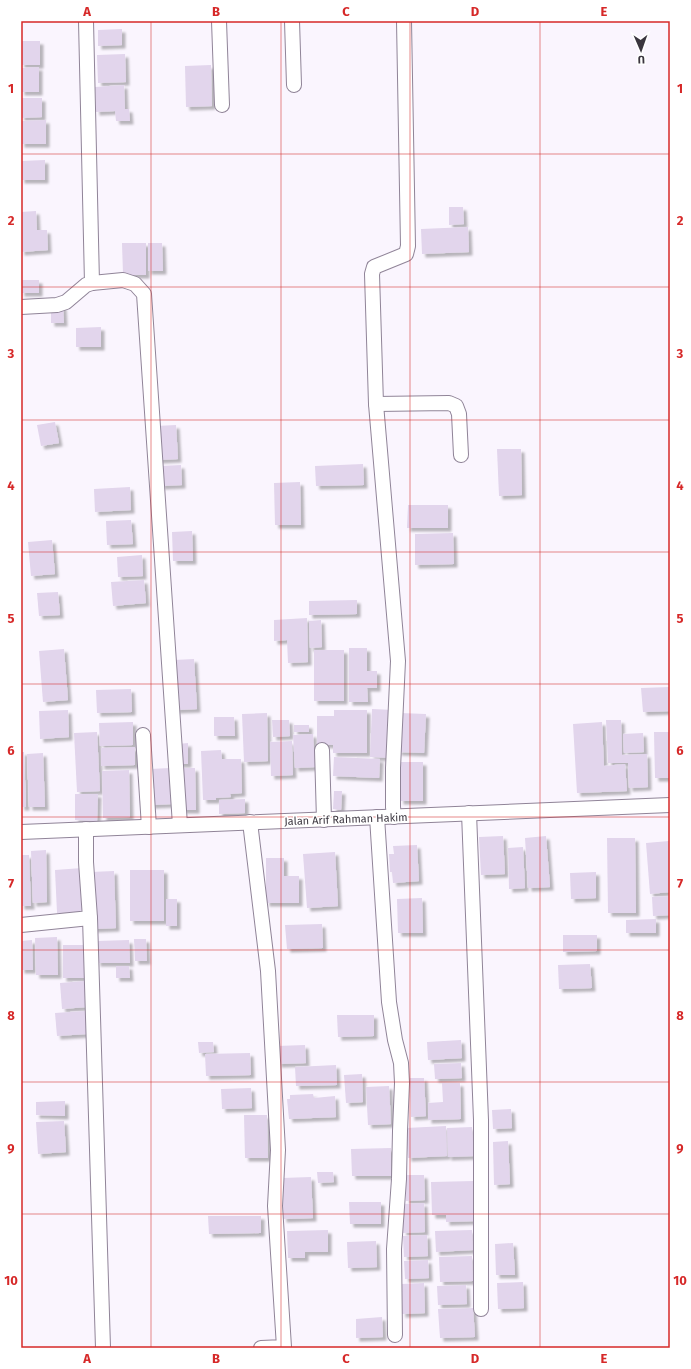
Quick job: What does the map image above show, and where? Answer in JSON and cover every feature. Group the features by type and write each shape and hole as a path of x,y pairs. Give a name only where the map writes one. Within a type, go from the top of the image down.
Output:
{"street":[{"path":"86,21 92,282"},
{"path":"219,21 222,105"},
{"path":"292,21 294,85"},
{"path":"394,817 392,807 393,768 398,661 376,404 372,274 374,267 406,254 408,246 404,21"},
{"path":"21,307 57,305 66,302 86,285 92,282 122,280 135,284 144,294 180,826"},
{"path":"376,404 450,403 456,406 459,414 461,455"},
{"path":"143,735 149,827"},
{"path":"322,750 324,820"},
{"name":"Jalan Arif Rahman Hakim","path":"21,832 670,805"},
{"path":"469,813 481,1120 481,1309"},
{"path":"377,818 389,1002 401,1063 402,1083 399,1179 394,1249 395,1335"},
{"path":"250,822 268,971 278,1150 275,1206 284,1347 261,1348"},
{"path":"86,829 103,1348"},
{"path":"21,925 90,918"}],"building":[{"path":"122,29 122,45 98,46 98,30"},
{"path":"21,41 40,41 40,65 21,65"},
{"path":"125,54 126,82 98,83 97,55"},
{"path":"211,65 212,106 186,107 185,66"},
{"path":"39,67 39,92 21,92 21,68"},
{"path":"124,85 125,109 129,109 130,121 116,121 115,111 96,112 95,87"},
{"path":"21,98 42,98 42,117 21,118"},
{"path":"46,120 46,144 21,144 21,121"},
{"path":"45,160 45,180 21,180 21,161"},
{"path":"449,207 463,207 464,224 449,225"},
{"path":"36,211 37,230 47,230 48,250 21,252 21,212"},
{"path":"468,227 469,252 422,254 421,229"},
{"path":"122,243 146,243 146,275 123,275"},
{"path":"148,243 162,243 163,271 148,271"},
{"path":"21,280 39,280 39,293 21,293"},
{"path":"51,306 63,306 64,323 51,323"},
{"path":"101,327 101,347 76,347 76,328"},
{"path":"55,422 59,443 41,446 37,425"},
{"path":"176,425 178,459 158,460 156,426"},
{"path":"497,449 521,449 522,495 499,496"},
{"path":"363,464 364,485 316,486 315,466"},
{"path":"181,465 182,485 161,486 160,466"},
{"path":"300,482 301,525 275,525 274,483"},
{"path":"130,487 131,510 95,512 94,489"},
{"path":"408,505 448,505 448,528 407,528"},
{"path":"131,520 133,544 107,545 106,521"},
{"path":"192,531 193,561 173,561 172,532"},
{"path":"453,533 454,564 415,565 415,534"},
{"path":"52,540 55,574 31,576 28,542"},
{"path":"142,555 143,576 118,577 117,557"},
{"path":"144,580 146,603 113,606 111,582"},
{"path":"58,592 60,615 39,616 37,593"},
{"path":"357,600 357,614 309,615 309,601"},
{"path":"307,618 308,662 288,663 287,640 274,641 274,620"},
{"path":"321,620 322,647 310,648 309,621"},
{"path":"349,648 367,648 367,671 377,671 377,688 367,688 368,702 349,702"},
{"path":"64,649 68,700 43,702 39,651"},
{"path":"314,650 344,650 344,701 314,701"},
{"path":"194,659 197,709 176,710 174,660"},
{"path":"670,687 670,711 643,712 641,688"},
{"path":"131,689 132,712 97,713 96,690"},
{"path":"372,709 394,710 393,758 370,757"},
{"path":"68,710 69,737 40,739 39,711"},
{"path":"334,710 367,710 367,753 333,753 333,745 317,744 317,716 334,716"},
{"path":"267,713 268,761 244,762 242,714"},
{"path":"400,713 426,714 424,753 398,752"},
{"path":"214,717 234,717 235,736 214,736"},
{"path":"272,720 289,720 290,736 273,737"},
{"path":"606,720 621,720 622,755 647,754 648,787 629,788 628,763 608,763"},
{"path":"133,722 133,745 100,746 99,723"},
{"path":"602,722 604,766 625,764 627,791 577,793 573,724"},
{"path":"294,725 309,725 309,732 294,732"},
{"path":"97,732 100,791 77,792 74,733"},
{"path":"654,732 670,732 670,778 655,778"},
{"path":"643,733 644,752 624,753 623,734"},
{"path":"313,734 315,767 295,768 293,735"},
{"path":"292,741 293,775 271,776 270,742"},
{"path":"188,743 188,764 178,764 178,744"},
{"path":"135,747 135,765 101,766 101,748"},
{"path":"221,750 222,759 241,759 242,793 230,794 231,797 216,798 216,800 203,800 201,751"},
{"path":"21,752 24,752 26,807 21,807"},
{"path":"43,753 45,807 29,807 27,754"},
{"path":"334,757 380,759 379,778 333,776"},
{"path":"399,762 423,762 423,801 400,801"},
{"path":"170,768 172,804 151,805 150,769"},
{"path":"182,768 195,768 196,810 182,810"},
{"path":"129,770 130,817 103,818 102,771"},
{"path":"334,791 342,791 341,810 333,809"},
{"path":"75,794 98,794 97,821 75,820"},
{"path":"245,799 245,813 219,814 219,800"},
{"path":"503,836 505,874 481,875 479,837"},
{"path":"546,836 550,887 528,888 525,838"},
{"path":"607,838 635,838 636,913 608,913"},
{"path":"669,841 670,892 650,894 646,843"},
{"path":"417,845 419,881 393,883 392,872 390,872 389,854 394,854 393,846"},
{"path":"523,847 525,888 509,889 508,848"},
{"path":"46,850 47,902 33,903 31,851"},
{"path":"335,852 338,906 307,908 303,854"},
{"path":"21,855 29,855 31,906 21,906"},
{"path":"266,858 284,858 284,876 299,876 299,903 266,903"},
{"path":"82,868 84,912 57,913 55,870"},
{"path":"130,870 164,870 164,921 130,921"},
{"path":"114,871 116,928 93,929 91,872"},
{"path":"596,872 596,898 571,899 570,873"},
{"path":"670,896 670,915 653,916 652,897"},
{"path":"422,898 423,933 398,933 397,899"},
{"path":"166,899 177,899 177,926 166,926"},
{"path":"656,919 656,933 626,933 626,920"},
{"path":"322,924 323,948 287,949 285,925"},
{"path":"563,935 597,935 597,951 563,952"},
{"path":"57,937 58,975 36,975 35,938"},
{"path":"134,939 146,939 147,961 135,961"},
{"path":"32,940 33,970 21,970 21,941"},
{"path":"129,940 130,963 97,963 97,941"},
{"path":"63,945 86,945 87,978 63,978"},
{"path":"590,964 592,988 559,989 558,965"},
{"path":"116,966 129,966 130,978 116,978"},
{"path":"85,981 87,1007 62,1009 60,983"},
{"path":"85,1011 87,1034 57,1036 55,1013"},
{"path":"337,1015 374,1015 374,1036 338,1037"},
{"path":"461,1040 462,1058 428,1060 427,1042"},
{"path":"198,1042 213,1042 214,1052 199,1053"},
{"path":"305,1045 306,1063 278,1064 277,1046"},
{"path":"250,1053 251,1075 206,1076 205,1054"},
{"path":"461,1063 462,1078 435,1079 434,1064"},
{"path":"336,1065 337,1085 296,1086 295,1067"},
{"path":"362,1074 363,1102 346,1103 344,1075"},
{"path":"410,1078 424,1078 426,1116 411,1117"},
{"path":"442,1083 460,1083 461,1119 428,1120 428,1103 443,1102"},
{"path":"389,1086 391,1124 368,1125 366,1087"},
{"path":"251,1088 252,1108 222,1109 221,1089"},
{"path":"313,1094 314,1098 335,1096 336,1117 289,1119 287,1099 290,1099 290,1095"},
{"path":"65,1101 65,1116 36,1115 36,1102"},
{"path":"511,1109 512,1128 493,1129 492,1110"},
{"path":"244,1115 267,1115 268,1158 245,1158"},
{"path":"64,1121 66,1152 38,1154 36,1122"},
{"path":"446,1126 447,1156 408,1158 406,1128"},
{"path":"472,1127 474,1156 448,1157 447,1128"},
{"path":"508,1141 510,1184 494,1185 493,1142"},
{"path":"391,1148 391,1176 352,1176 351,1149"},
{"path":"317,1172 333,1172 334,1182 318,1183"},
{"path":"405,1175 424,1175 425,1200 406,1201"},
{"path":"311,1177 313,1218 283,1219 282,1178"},
{"path":"474,1181 475,1221 446,1222 446,1215 432,1215 431,1182"},
{"path":"349,1202 381,1202 381,1224 350,1224"},
{"path":"424,1203 425,1232 403,1233 402,1204"},
{"path":"208,1216 261,1216 261,1233 209,1234"},
{"path":"328,1230 328,1252 305,1252 305,1258 288,1258 287,1231"},
{"path":"472,1230 473,1250 436,1252 435,1231"},
{"path":"427,1235 428,1256 404,1257 403,1236"},
{"path":"376,1241 377,1267 348,1268 347,1242"},
{"path":"513,1243 515,1275 496,1275 495,1244"},
{"path":"472,1256 473,1281 440,1282 439,1257"},
{"path":"428,1260 429,1278 405,1279 404,1261"},
{"path":"523,1282 524,1308 498,1309 497,1283"},
{"path":"424,1283 425,1313 402,1314 401,1284"},
{"path":"466,1285 467,1304 438,1305 437,1286"},
{"path":"473,1308 475,1337 440,1338 438,1309"},
{"path":"382,1317 383,1337 356,1338 356,1319"}]}
